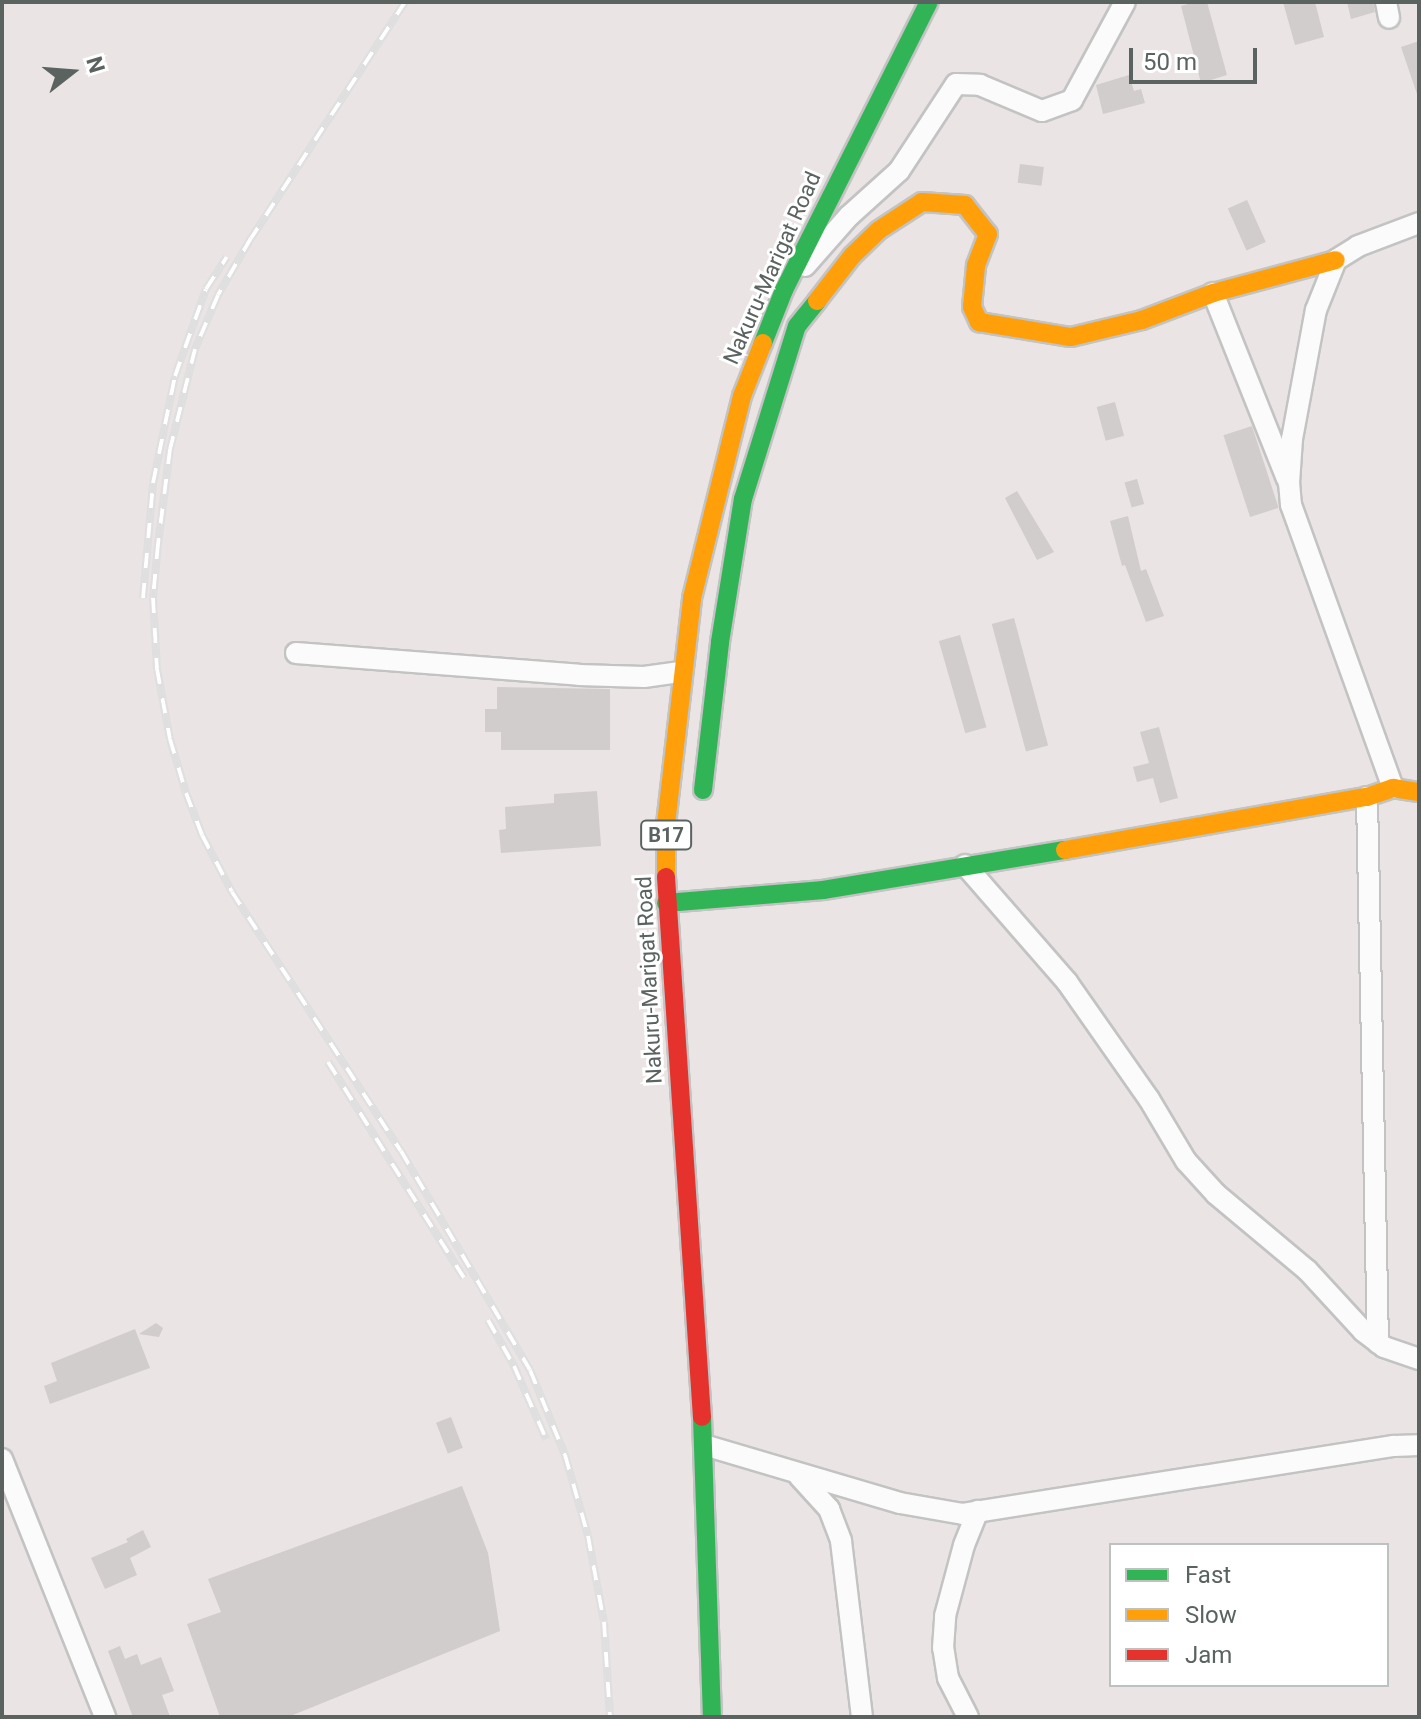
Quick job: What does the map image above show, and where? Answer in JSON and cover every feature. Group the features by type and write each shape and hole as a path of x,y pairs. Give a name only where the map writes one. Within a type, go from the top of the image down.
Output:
{"street":[{"name":"Nakuru-Marigat Road","path":"712,1717 704,1445 666,903 666,824 681,672 692,598 716,490 742,396 784,290 894,66 929,2"},
{"path":"784,290 849,216 899,171 956,84 980,85 1042,111 1072,100 1125,2"},
{"path":"849,216 922,202 965,205 988,234 976,266 972,307 979,322 1071,337 1142,320 1213,293 1336,260 1358,246 1419,223"},
{"path":"703,790 720,642 743,499 777,381 797,326 852,256 879,230 922,202"},
{"path":"1336,260 1316,310 1292,439 1291,505 1393,788"},
{"path":"1213,293 1289,483"},
{"path":"296,653 579,675 644,677 681,672"},
{"path":"666,903 823,890 1213,826 1367,797 1393,788 1419,792"},
{"path":"1367,797 1378,1343"},
{"path":"965,865 1067,982 1149,1099 1186,1161 1216,1194 1307,1270 1363,1331 1378,1343 1419,1359"},
{"path":"704,1445 900,1503 963,1514 1394,1446 1419,1445"},
{"path":"2,1459 105,1717"},
{"path":"795,1472 829,1509 841,1541 862,1717"},
{"path":"968,1717 948,1678 943,1648 945,1616 964,1545 978,1511"}],"building":[{"path":"1207,2 1227,75 1201,83 1181,6"},
{"path":"1283,2 1315,2 1324,37 1295,45"},
{"path":"1347,2 1373,2 1375,12 1351,19"},
{"path":"1419,41 1419,93 1417,94 1401,47"},
{"path":"1129,75 1134,91 1141,89 1145,103 1103,114 1096,85"},
{"path":"1020,164 1044,167 1042,186 1018,183"},
{"path":"1247,200 1266,242 1247,251 1228,209"},
{"path":"1115,402 1124,436 1106,441 1097,407"},
{"path":"1252,426 1279,508 1250,517 1223,435"},
{"path":"1137,479 1144,504 1132,508 1125,483"},
{"path":"1017,491 1054,552 1037,560 1005,498"},
{"path":"1128,516 1141,571 1146,569 1164,616 1146,622 1125,565 1122,566 1110,521"},
{"path":"1014,618 1048,746 1026,751 992,624"},
{"path":"960,635 986,727 965,733 939,641"},
{"path":"497,687 610,689 610,750 501,750 501,732 485,732 485,709 497,709"},
{"path":"1159,727 1178,798 1160,803 1153,778 1137,782 1133,767 1149,763 1140,732"},
{"path":"597,791 601,846 501,853 499,830 506,829 505,807 554,803 554,794"},
{"path":"156,1323 163,1328 159,1337 139,1334"},
{"path":"135,1329 150,1368 50,1404 44,1386 57,1381 51,1363"},
{"path":"451,1417 463,1448 448,1454 436,1423"},
{"path":"462,1486 488,1553 500,1631 288,1717 220,1717 187,1624 221,1612 208,1579"},
{"path":"143,1530 151,1547 130,1558 137,1575 105,1589 91,1558 128,1542 126,1539"},
{"path":"120,1646 125,1659 137,1654 141,1665 161,1657 174,1691 162,1695 170,1717 133,1717 108,1651"}],"railway":[{"path":"405,2 251,238 218,295 195,349 170,449 158,544 153,598 157,669 170,739 186,793 202,835 232,892 401,1151 530,1370 565,1455 588,1536 604,1622 610,1717"},
{"path":"143,598 153,483 175,376 206,289 227,257"},
{"path":"328,1062 464,1278"},
{"path":"488,1320 514,1366 546,1439"}],"traffic: fast":[{"path":"763,343 784,290 929,2"},
{"path":"703,790 720,642 743,499 797,326 817,301"},
{"path":"666,903 823,890 1065,850"},
{"path":"702,1417 712,1717"}],"traffic: slow":[{"path":"817,301 852,256 879,230 922,202 965,205 988,234 976,266 972,307 979,322 1071,337 1142,320 1213,293 1336,260"},
{"path":"666,877 666,824 692,598 742,396 763,343"},
{"path":"1065,850 1367,797 1393,788 1419,792"}],"traffic: jam":[{"path":"666,877 702,1417"}]}
